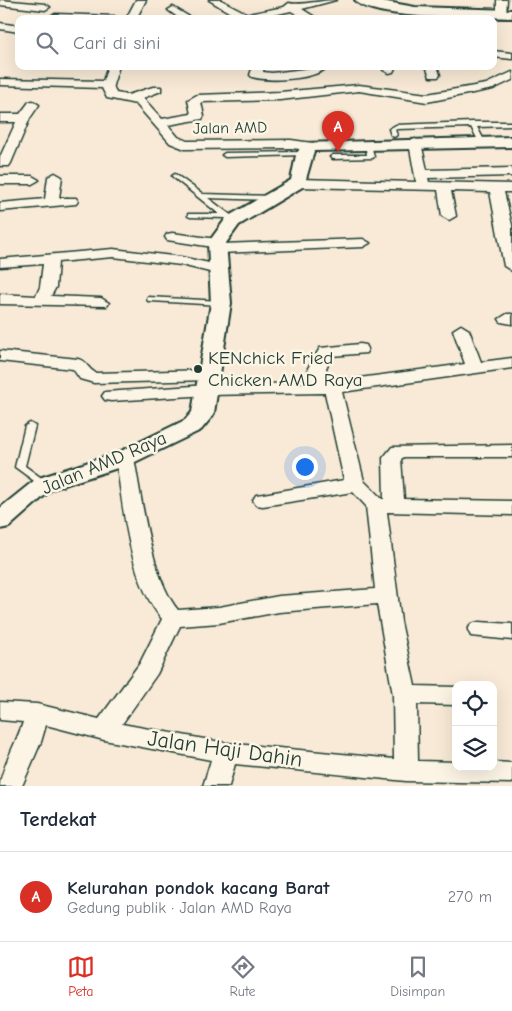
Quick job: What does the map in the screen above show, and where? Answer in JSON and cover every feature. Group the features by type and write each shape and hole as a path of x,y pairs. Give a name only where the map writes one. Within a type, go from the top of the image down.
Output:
{"main road":[{"path":"344,0 367,11 397,15"},
{"path":"362,0 383,7 404,10 504,14"}],"street":[{"path":"132,15 141,0"},
{"path":"214,0 240,15"},
{"path":"277,0 305,15"},
{"path":"259,15 330,0"},
{"path":"0,2 45,7"},
{"path":"173,10 181,15"},
{"path":"0,26 15,28"},
{"path":"497,54 512,56"},
{"path":"0,82 107,85 113,70"},
{"path":"258,70 256,75 268,76 316,72 319,70"},
{"path":"158,123 198,116 194,100 206,98 280,96 359,88 427,98 489,87 512,75"},
{"name":"Jalan AMD","path":"107,85 111,96 140,101 174,140 185,145 291,144 305,150"},
{"path":"129,99 157,89"},
{"path":"32,180 0,180 6,146 33,106"},
{"path":"0,118 24,118"},
{"path":"298,183 302,172 305,150 368,144 512,142"},
{"path":"414,143 425,180"},
{"path":"218,254 229,218 272,198 298,183 425,180 512,172"},
{"path":"52,202 55,177"},
{"path":"425,180 444,187 512,188"},
{"path":"444,187 449,216"},
{"path":"496,188 502,209 512,266"},
{"path":"0,206 71,201"},
{"path":"172,237 218,254"},
{"path":"0,263 51,260 113,253 181,261 218,254 363,244"},
{"name":"Jalan AMD Raya","path":"2,518 44,484 125,458 194,425 203,413 221,303 218,254"},
{"path":"41,300 48,287 51,260"},
{"path":"0,298 101,303"},
{"path":"461,330 474,367"},
{"path":"355,485 327,387 316,368 326,352 360,349"},
{"path":"0,356 78,364 86,375 94,378 209,382 257,390 327,387 512,363"},
{"path":"111,396 209,382"},
{"path":"406,771 405,695 386,596 385,505 392,458 399,451 512,451"},
{"path":"125,458 135,522 155,591 173,618"},
{"path":"263,500 355,485 385,505 512,508"},
{"path":"173,618 219,615 278,604 386,596"},
{"path":"104,730 149,668 173,618"},
{"path":"479,630 512,632"},
{"path":"405,695 452,696"},
{"name":"Jalan Haji Dahin","path":"0,711 37,713 104,730 226,753 406,771 512,773"},
{"path":"9,786 29,742 37,713"},
{"path":"216,786 226,753"}],"lane":[{"path":"473,124 482,142"},
{"path":"394,135 392,129 396,127 512,124"},
{"path":"333,157 371,157 368,144"},
{"path":"225,155 305,150"},
{"path":"174,176 229,218"},
{"path":"199,196 272,198"},
{"path":"190,215 229,218"},
{"path":"151,299 221,303"},
{"path":"30,426 20,467 44,484"}],"place":[{"name":"Kelurahan pondok kacang Barat","path":"338,152"},
{"name":"KENchick Fried Chicken AMD Raya","path":"198,369"}]}
